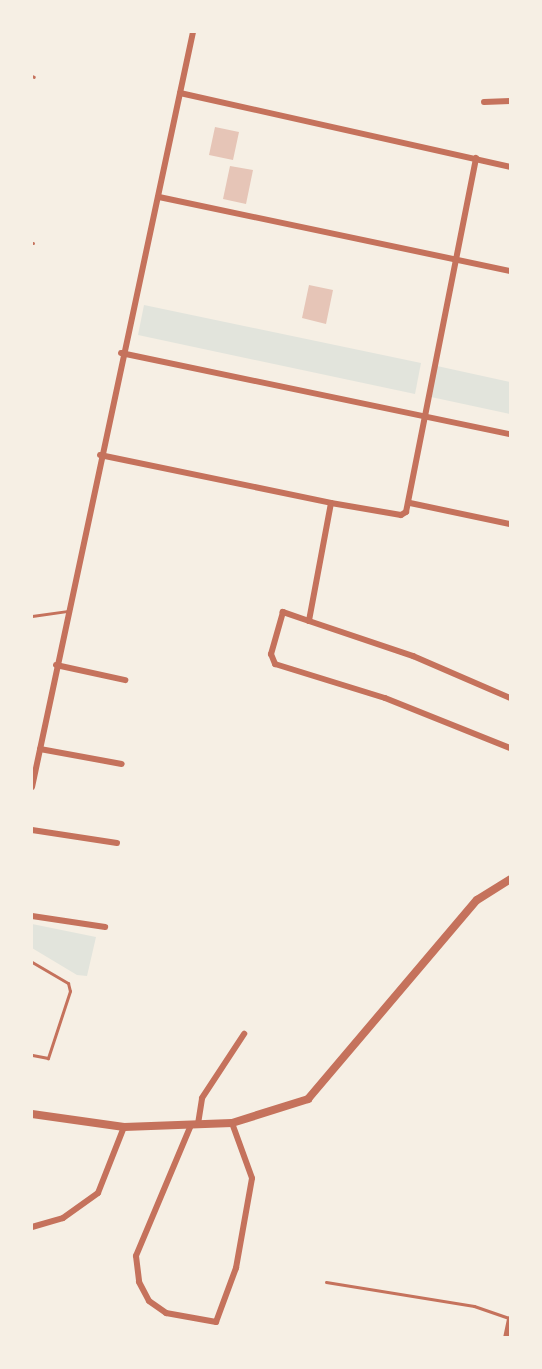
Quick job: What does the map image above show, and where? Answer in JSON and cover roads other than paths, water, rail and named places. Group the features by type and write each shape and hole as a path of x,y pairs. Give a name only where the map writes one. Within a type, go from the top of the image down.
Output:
{"street":[{"path":"32,787 121,353 159,197 193,32"},
{"path":"180,93 510,167"},
{"path":"484,102 510,101"},
{"path":"100,455 331,503 401,515 410,503 422,417 476,158"},
{"path":"159,197 510,272"},
{"path":"121,353 510,434"},
{"path":"309,621 331,503"},
{"path":"410,503 510,524"},
{"path":"510,698 413,656 283,612 271,654 275,664 386,698 510,748"},
{"path":"56,665 125,680"},
{"path":"40,749 122,764"},
{"path":"32,830 117,843"},
{"path":"32,1114 124,1127 232,1123 308,1099 477,900 510,879"},
{"path":"32,916 105,927"},
{"path":"232,1123 252,1178 236,1269 216,1322 166,1313 149,1301 139,1282 136,1256 194,1124 202,1098 244,1034"},
{"path":"32,1227 63,1218 98,1193 124,1127"},
{"path":"506,1338 509,1318"}],"lane":[{"path":"32,616 67,611"},
{"path":"32,962 68,983 70,991 48,1058 32,1055"},
{"path":"326,1282 474,1306 509,1318"}]}
